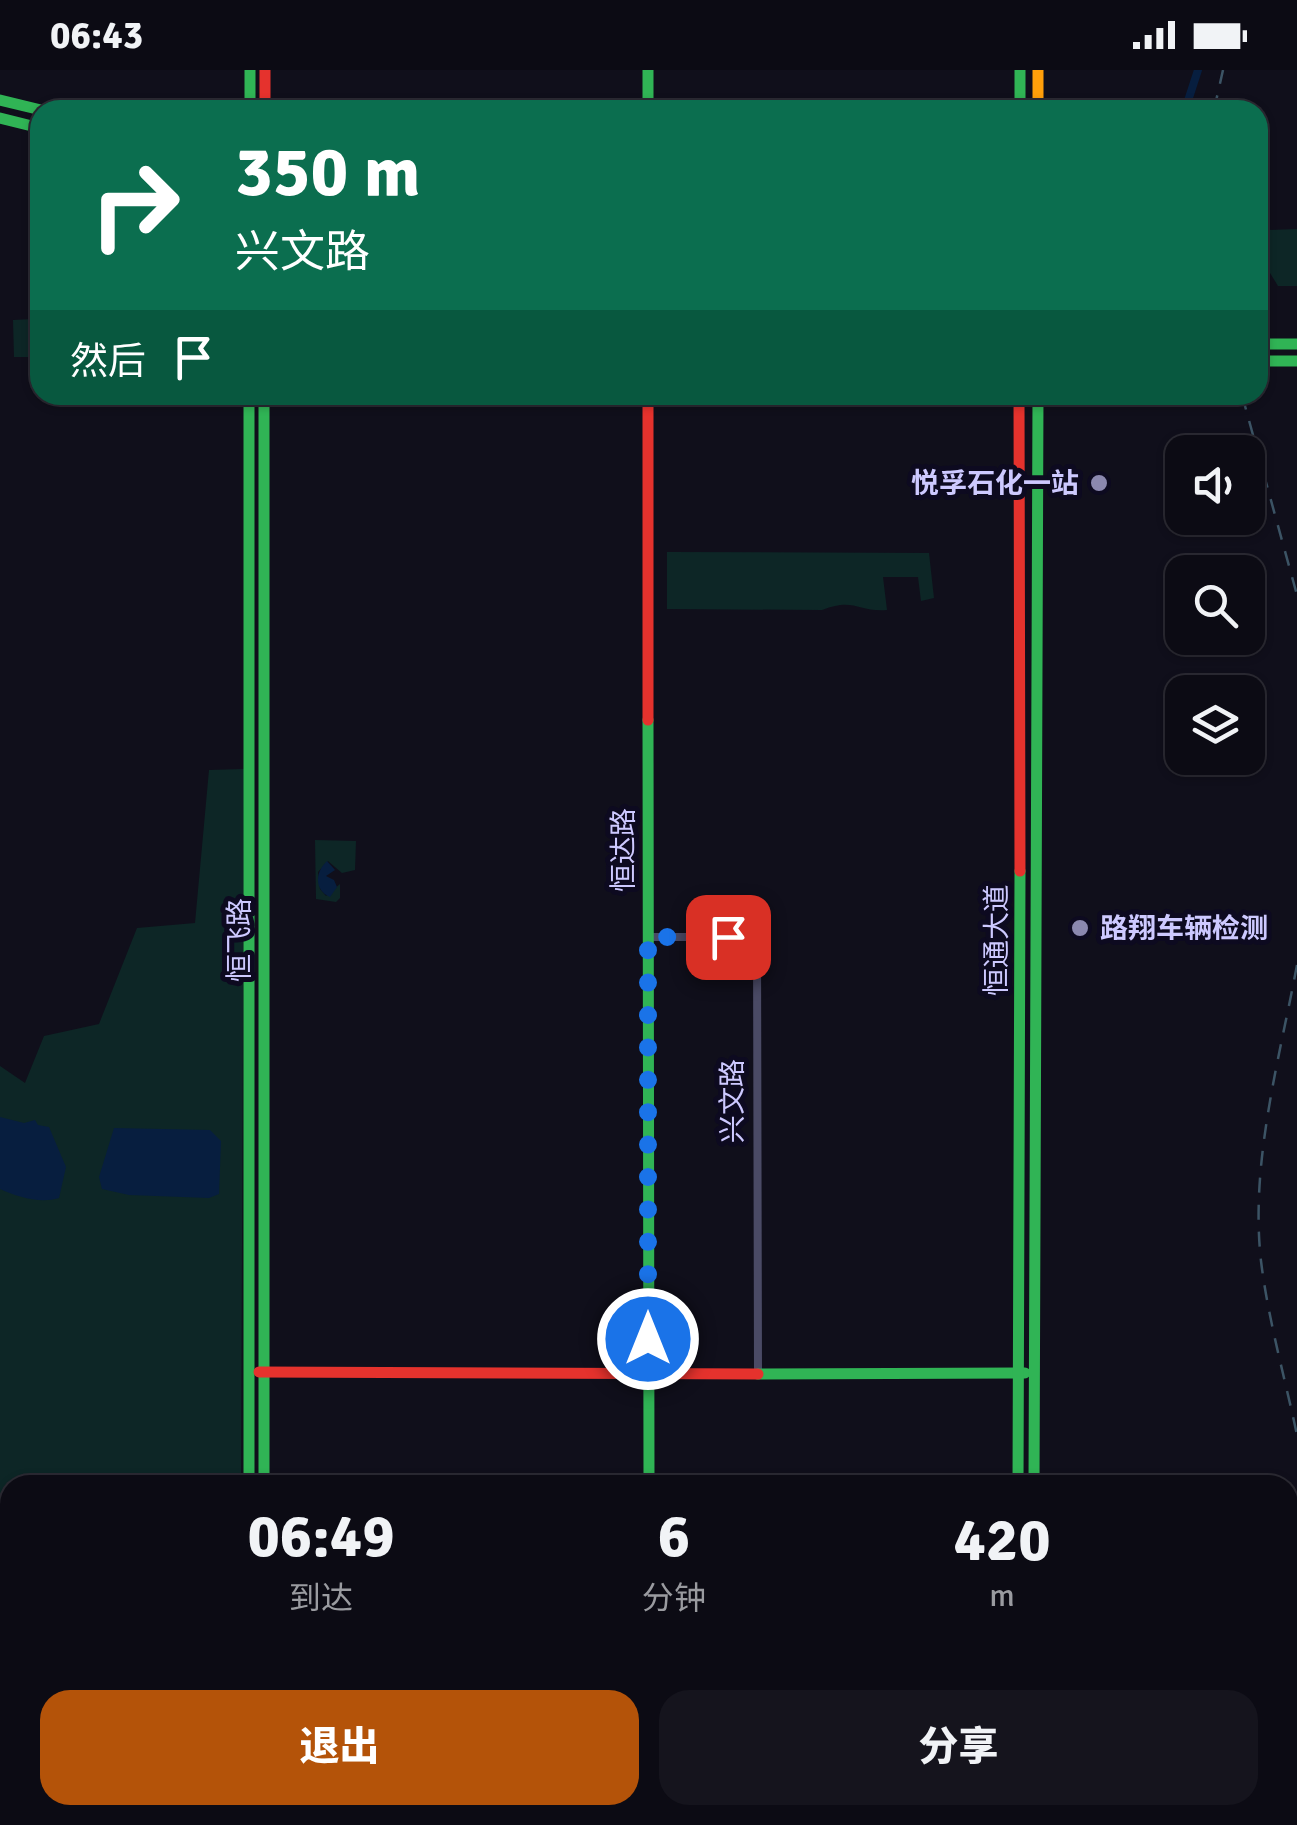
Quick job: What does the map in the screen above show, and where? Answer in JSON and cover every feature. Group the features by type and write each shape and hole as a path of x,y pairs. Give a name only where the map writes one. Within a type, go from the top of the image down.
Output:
{"main road":[{"path":"250,70 250,100"},
{"path":"264,70 264,100"},
{"path":"648,70 648,100"},
{"path":"1020,70 1020,100"},
{"path":"1038,70 1038,100"},
{"path":"0,100 30,107"},
{"path":"0,118 30,126"},
{"path":"1268,344 1297,344"},
{"path":"1268,361 1297,362"},
{"name":"恒飞路","path":"248,405 249,1475"},
{"name":"恒飞路","path":"264,405 264,1475"},
{"name":"恒达路","path":"648,405 649,1475"},
{"name":"恒通大道","path":"1018,1475 1019,405"},
{"name":"恒通大道","path":"1034,1475 1038,405"},
{"path":"250,1372 1035,1373"}],"street":[{"name":"兴文路","path":"648,937 757,937 758,1374"}],"green space":[{"path":"1297,229 1297,286 1278,286 1270,273 1268,230"},
{"path":"30,319 30,357 14,357 13,320"},
{"path":"667,552 929,553 934,598 921,601 918,577 883,577 887,610 849,605 822,610 667,609"},
{"path":"244,769 241,1475 0,1475 0,1066 25,1083 44,1036 99,1024 137,928 195,923 209,770"},
{"path":"315,840 356,841 355,870 342,873 328,861 318,872 320,889 326,896 340,884 340,898 336,902 316,899"}],"water":[{"path":"327,861 335,870 326,876 337,887 330,897 321,890 318,880"},
{"path":"0,1117 24,1123 35,1120 38,1125 49,1127 66,1167 59,1198 29,1199 0,1189"},
{"path":"114,1128 210,1130 221,1141 219,1194 209,1198 129,1195 102,1189 99,1177"}],"waterway":[{"path":"1188,100 1198,70"}],"railway":[{"path":"1216,100 1223,70"},
{"path":"1245,405 1297,595"},
{"path":"1297,965 1268,1112 1259,1187 1261,1261 1297,1435"}],"traffic: fast":[{"path":"250,70 250,100"},
{"path":"648,70 648,100"},
{"path":"1020,70 1020,100"},
{"path":"0,100 30,107"},
{"path":"0,118 30,126"},
{"path":"1268,344 1297,344"},
{"path":"1268,361 1297,361"},
{"path":"249,405 249,1475"},
{"path":"264,405 264,1475"},
{"path":"1034,1475 1038,405"},
{"path":"648,720 649,1475"},
{"path":"1018,1475 1020,871"},
{"path":"758,1374 1025,1373"}],"traffic: slow":[{"path":"1038,70 1038,100"}],"traffic: jam":[{"path":"265,70 265,100"},
{"path":"648,405 648,720"},
{"path":"1019,405 1020,871"},
{"path":"259,1372 758,1374"}],"place":[{"name":"悦孚石化一站","path":"1099,483"},
{"name":"路翔车辆检测","path":"1080,928"}],"route":[{"path":"648,1339 648,937 728,937"}]}
